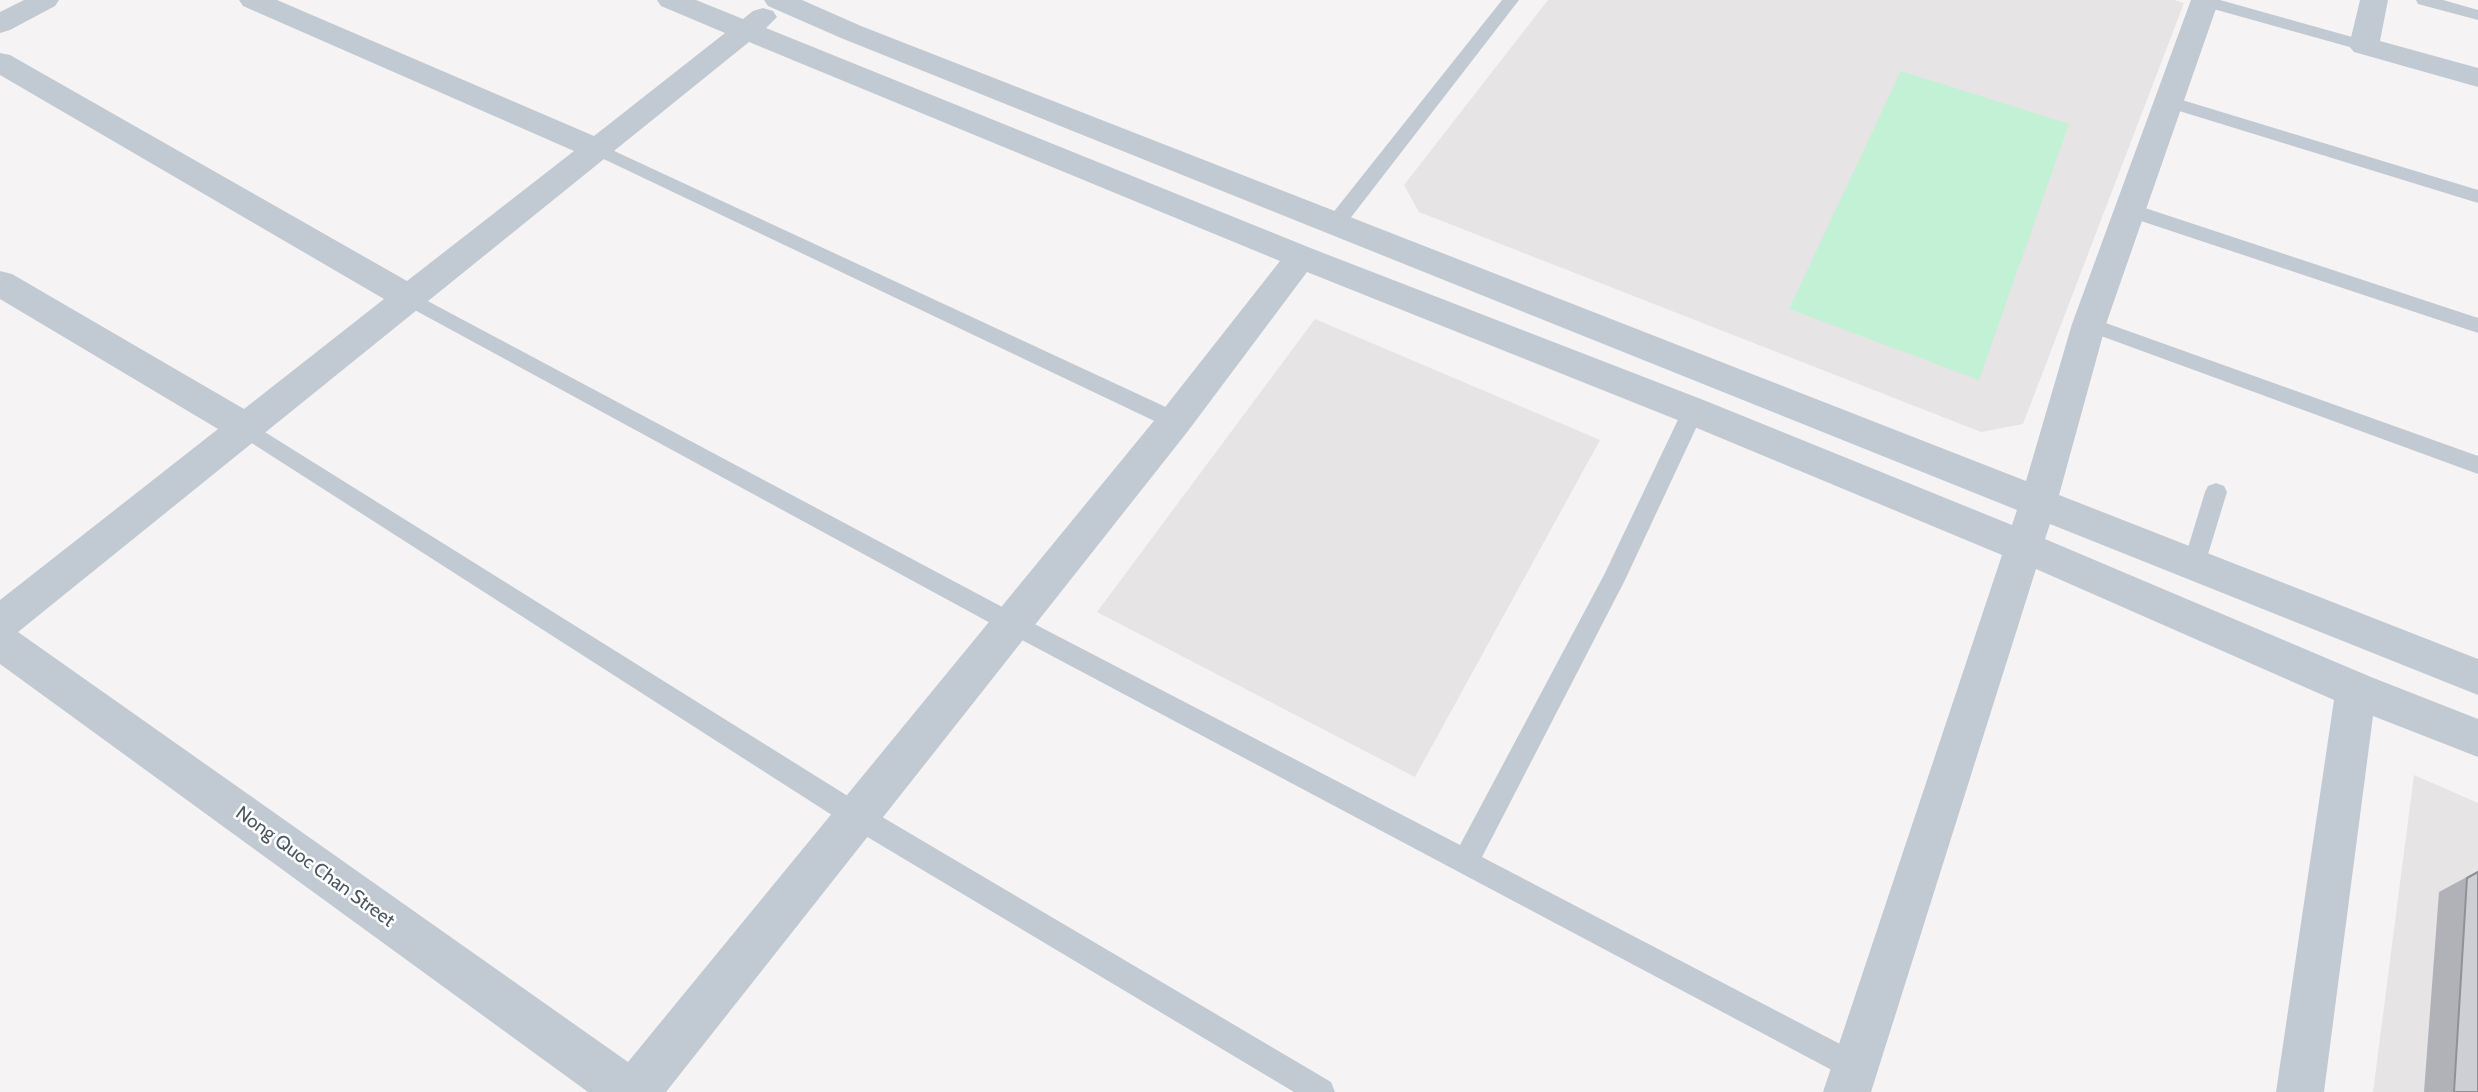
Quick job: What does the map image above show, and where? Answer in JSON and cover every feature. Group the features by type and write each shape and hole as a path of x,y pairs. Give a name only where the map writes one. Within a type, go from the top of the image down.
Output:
{"street":[{"path":"0,24 46,0"},
{"path":"253,0 597,149"},
{"path":"671,0 1301,257 1693,411 2024,547 2356,690 2478,738"},
{"path":"0,623 781,0 851,32 2478,677"},
{"path":"2374,0 2364,46 2478,78"},
{"path":"1850,1079 2038,503 2089,324 2205,1"},
{"path":"0,62 407,297"},
{"path":"635,1092 1175,421 1301,257"},
{"path":"0,283 244,427"},
{"name":"Nong Quoc Chan Street","path":"0,641 629,1092"},
{"path":"2300,1092 2356,690"}],"lane":[{"path":"1335,224 1511,0"},
{"path":"2424,0 2478,15"},
{"path":"2205,1 2364,46"},
{"path":"2169,102 2478,197"},
{"path":"597,149 1175,421"},
{"path":"2130,211 2478,326"},
{"path":"407,297 1013,624 1466,860 1850,1079"},
{"path":"2089,324 2478,465"},
{"path":"1466,860 1613,580 1693,411"},
{"path":"244,427 858,817 1321,1092"},
{"path":"2194,564 2216,492"}],"shaded area":[{"path":"1548,0 2174,0 2184,3 2023,424 1981,432 1419,212 1404,185"},
{"path":"1315,319 1600,440 1415,777 1097,612"},
{"path":"2414,775 2478,803 2478,1092 2373,1092"}],"green space":[{"path":"1901,71 2069,124 1979,380 1789,309"}],"building":[{"path":"2478,872 2478,1092 2454,1092 2467,878"}]}
